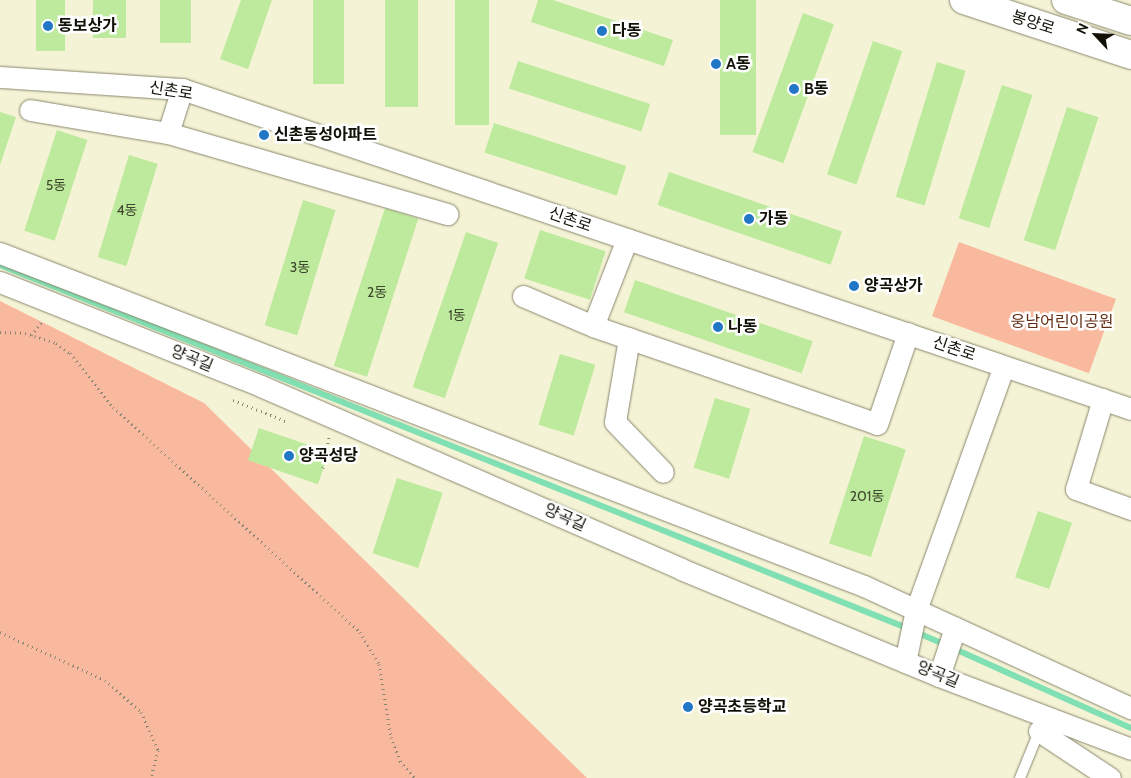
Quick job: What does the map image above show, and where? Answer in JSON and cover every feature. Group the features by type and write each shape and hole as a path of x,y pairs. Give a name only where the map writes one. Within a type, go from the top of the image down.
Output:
{"main road":[{"name":"봉양로","path":"964,0 1131,55"},
{"name":"봉양로","path":"1066,0 1131,21"}],"street":[{"name":"신촌로","path":"0,77 182,90 1131,409"},
{"path":"168,133 182,90"},
{"path":"30,110 168,133 447,214"},
{"path":"593,326 627,239"},
{"path":"0,252 864,586 1131,708"},
{"name":"양곡길","path":"0,282 261,386 681,569 939,676 1042,724 1131,749"},
{"path":"523,296 593,326 877,424 908,333"},
{"path":"629,338 614,422 663,472"},
{"path":"905,662 916,610 1004,366"},
{"path":"1103,399 1076,490 1131,509"},
{"path":"939,676 955,628"},
{"path":"1042,724 1110,778"}],"lane":[{"path":"1020,778 1042,724"}],"path":[{"path":"0,332 25,333 48,340 70,354 113,407 360,632 379,664 391,737 400,761 415,778"},
{"path":"233,400 295,424"},
{"path":"322,435 330,438 323,468"},
{"path":"0,632 105,680 141,712 158,750 151,778"}],"green space":[{"name":"웅남어린이공원","path":"959,242 1116,299 1089,373 932,316"},
{"path":"0,301 204,403 587,778 0,778"}],"building":[{"name":"동보상가","path":"36,0 65,0 65,51 36,51"},
{"path":"93,0 126,0 126,38 93,38"},
{"path":"160,0 191,0 191,43 160,43"},
{"path":"241,0 272,0 248,69 220,59"},
{"path":"313,0 344,0 344,84 313,84"},
{"path":"385,0 418,0 418,107 385,107"},
{"path":"455,0 489,0 489,125 455,125"},
{"name":"다동","path":"538,0 553,0 673,40 664,66 531,22"},
{"path":"720,0 756,0 756,135 720,135"},
{"name":"B동","path":"803,13 834,24 783,163 752,152"},
{"path":"873,41 902,51 856,184 827,174"},
{"path":"518,61 650,104 641,132 509,89"},
{"path":"937,62 966,71 924,206 896,197"},
{"path":"1002,85 1032,95 989,228 959,218"},
{"path":"1067,107 1098,117 1055,250 1024,240"},
{"path":"0,112 16,117 0,165"},
{"path":"494,123 626,166 617,195 484,152"},
{"path":"57,130 87,140 55,241 24,231"},
{"path":"129,155 158,164 126,266 98,257"},
{"name":"가동","path":"669,172 842,232 831,265 658,205"},
{"path":"303,200 336,210 297,335 265,325"},
{"path":"385,208 418,219 367,377 334,366"},
{"path":"540,230 606,251 590,300 524,279"},
{"path":"466,232 498,243 445,398 413,387"},
{"name":"나동","path":"635,280 813,341 802,373 624,312"},
{"path":"560,354 595,365 574,436 538,425"},
{"path":"715,398 750,409 729,479 694,468"},
{"name":"양곡성당","path":"259,428 329,452 318,484 248,460"},
{"path":"864,436 906,450 871,557 829,543"},
{"path":"397,478 443,493 418,568 373,553"},
{"path":"1038,511 1072,523 1049,589 1015,577"}],"waterway":[{"path":"0,265 907,628"},
{"path":"916,632 944,644"},
{"path":"953,648 1131,728"}],"place":[{"name":"동보상가","path":"48,26"},
{"name":"다동","path":"602,31"},
{"name":"A동","path":"716,64"},
{"name":"B동","path":"794,89"},
{"name":"신촌동성아파트","path":"264,135"},
{"name":"가동","path":"749,219"},
{"name":"양곡상가","path":"854,286"},
{"name":"나동","path":"718,327"},
{"name":"양곡성당","path":"289,456"},
{"name":"양곡초등학교","path":"688,707"}]}
